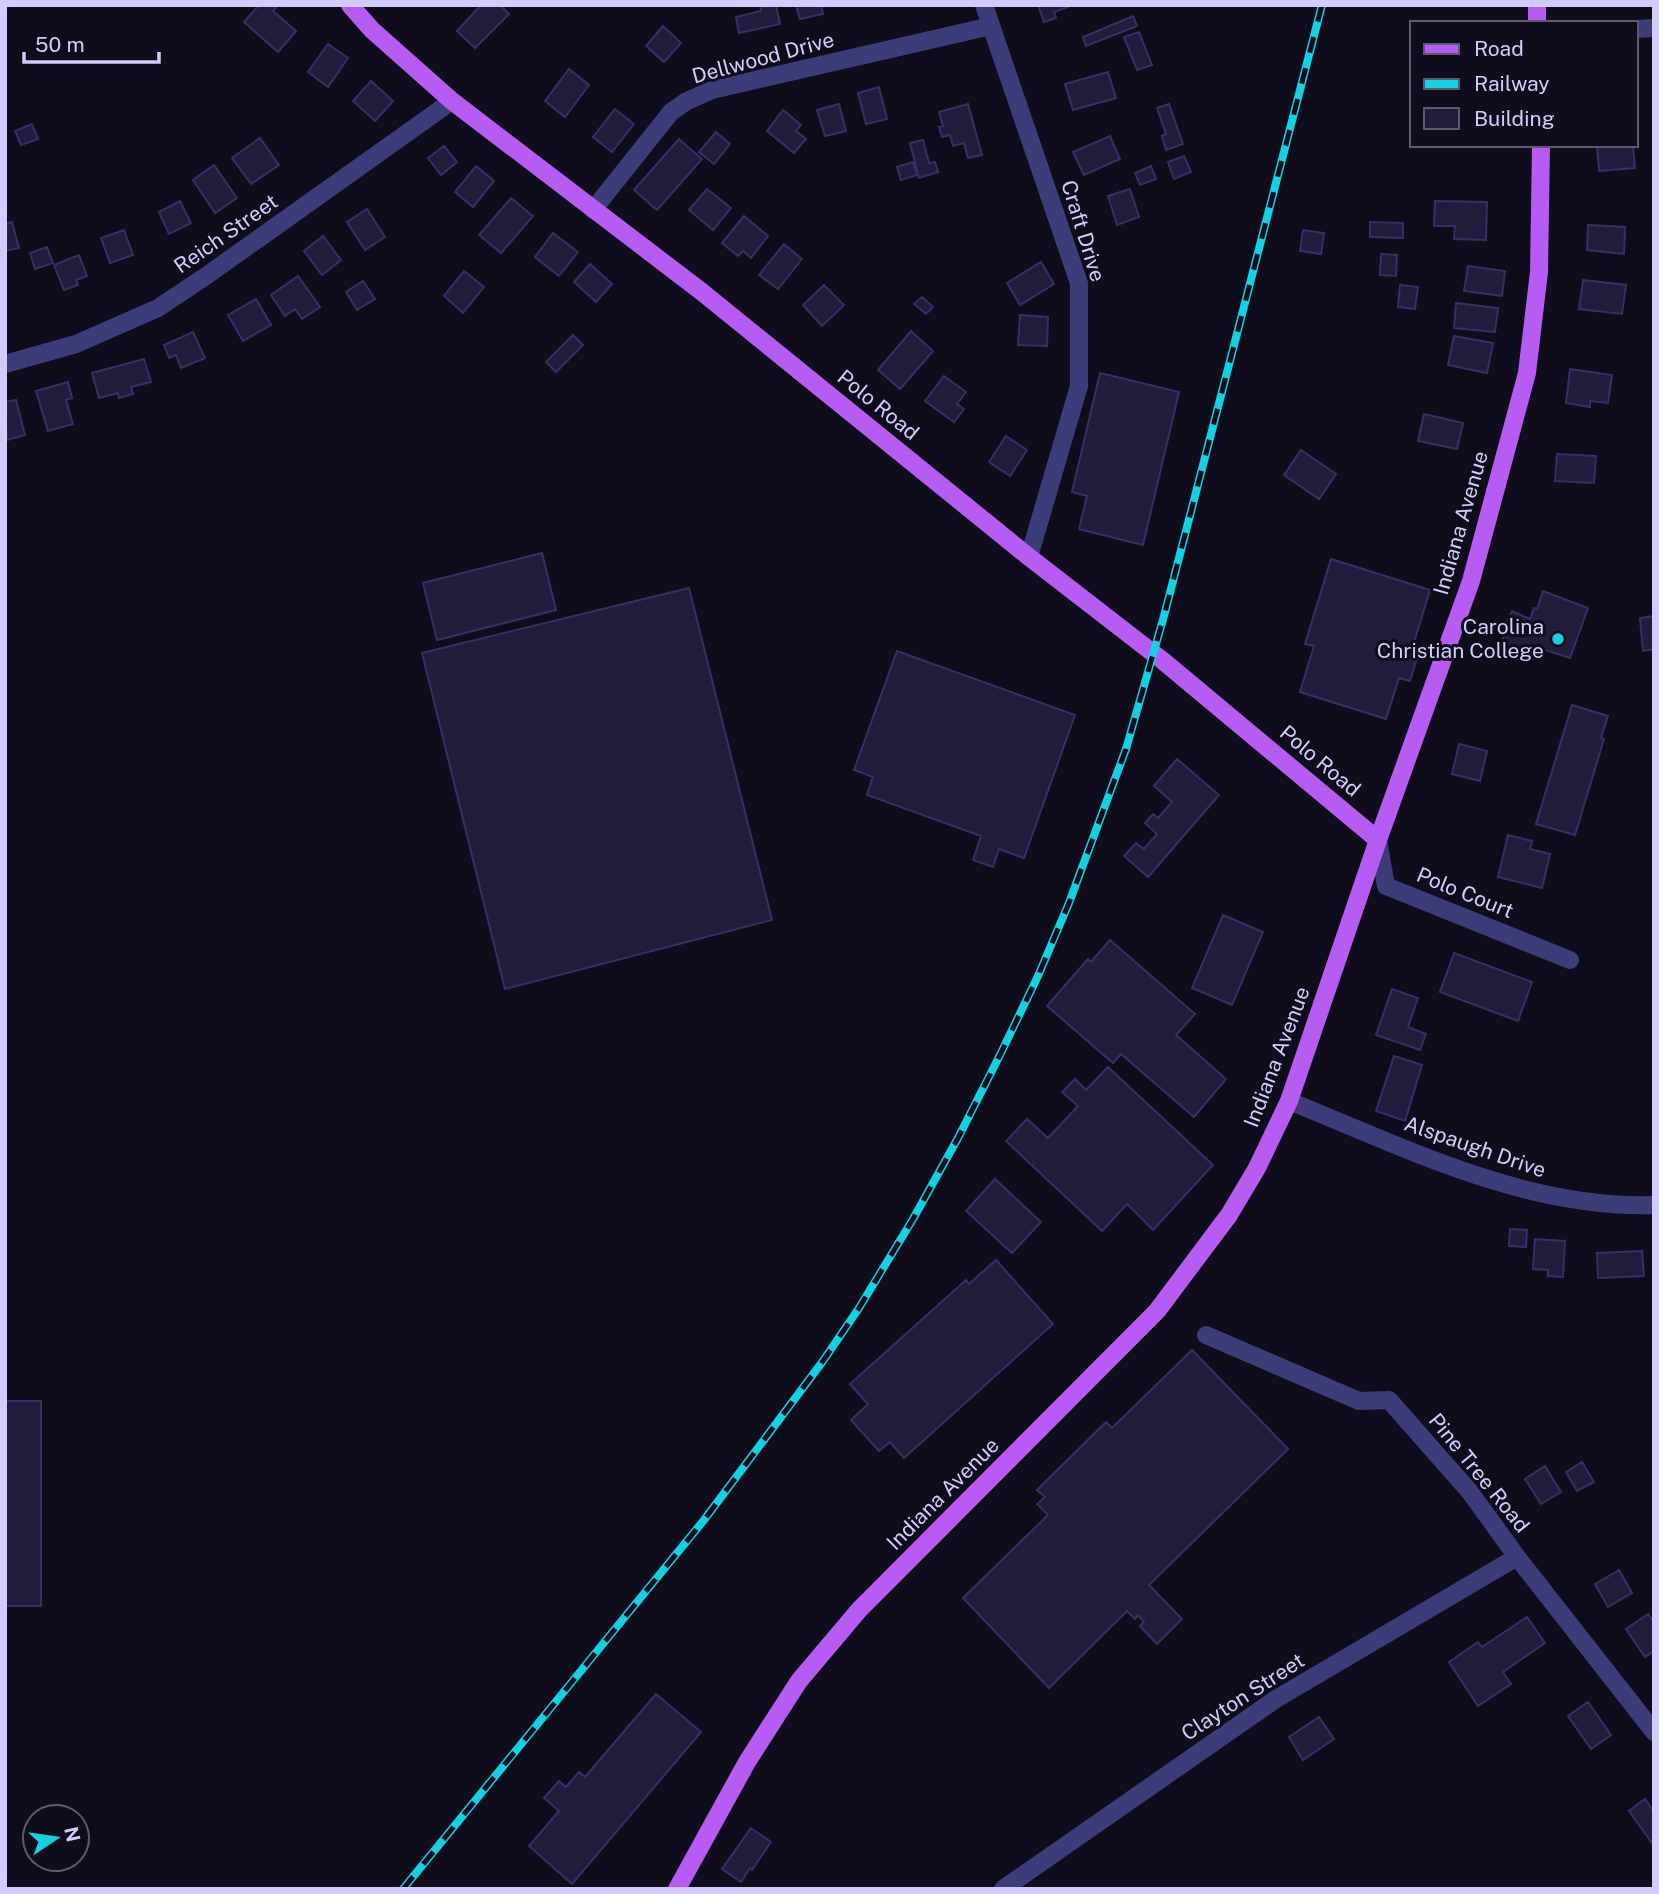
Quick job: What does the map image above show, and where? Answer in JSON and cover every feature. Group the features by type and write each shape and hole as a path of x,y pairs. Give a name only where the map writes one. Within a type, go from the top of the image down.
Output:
{"main road":[{"name":"Polo Road","path":"350,5 372,30 452,101 702,292 1028,556 1162,660 1378,840"},
{"name":"Indiana Avenue","path":"677,1889 747,1762 800,1681 859,1610 1157,1311 1229,1215 1257,1168 1289,1101 1378,840 1471,581 1527,373 1539,272 1541,147"}],"street":[{"name":"Craft Drive","path":"984,5 1079,283 1079,386 1028,556"},
{"name":"Dellwood Drive","path":"593,210 671,112 687,101 712,90 991,26"},
{"name":"Reich Street","path":"5,364 76,345 158,307 206,276 452,101"},
{"name":"Polo Court","path":"1378,840 1386,886 1570,960"},
{"name":"Alspaugh Drive","path":"1289,1101 1494,1182 1582,1203 1654,1205"},
{"name":"Pine Tree Road","path":"1206,1335 1359,1401 1389,1400 1470,1492 1517,1557 1654,1732"},
{"name":"Clayton Street","path":"1003,1889 1276,1699 1517,1557"}],"building":[{"path":"259,5 274,5 276,7 273,11 296,31 278,52 244,22"},
{"path":"481,5 500,5 509,14 475,48 457,31"},
{"path":"760,5 776,5 780,24 739,33 736,17 761,11"},
{"path":"796,5 821,5 823,14 800,19"},
{"path":"1038,5 1068,7 1054,12 1056,18 1044,22"},
{"path":"1133,16 1137,26 1086,46 1083,37"},
{"path":"663,26 681,43 664,62 646,46"},
{"path":"1139,32 1152,65 1137,70 1124,37"},
{"path":"328,44 348,58 328,87 308,72"},
{"path":"569,69 589,85 565,117 545,101"},
{"path":"1108,72 1116,98 1073,110 1065,84"},
{"path":"371,81 393,101 375,121 353,101"},
{"path":"879,87 887,119 866,124 858,93"},
{"path":"839,104 846,131 825,136 817,110"},
{"path":"968,104 982,155 968,158 964,143 953,146 950,135 942,137 939,127 943,126 939,112"},
{"path":"1169,104 1183,144 1166,150 1162,136 1166,134 1157,108"},
{"path":"615,109 634,124 612,152 593,137"},
{"path":"783,110 801,125 796,131 806,139 794,153 767,131"},
{"path":"32,124 38,139 21,145 15,131"},
{"path":"716,132 730,144 714,164 699,152"},
{"path":"1110,136 1120,159 1084,175 1073,152"},
{"path":"260,138 279,165 251,184 232,158"},
{"path":"679,139 702,159 657,210 634,190"},
{"path":"923,140 929,163 935,162 938,172 919,178 910,143"},
{"path":"444,146 457,162 441,175 428,158"},
{"path":"1597,147 1633,147 1635,168 1599,171"},
{"path":"1184,156 1191,172 1174,179 1168,162"},
{"path":"913,162 917,175 901,180 897,167"},
{"path":"214,165 237,198 215,213 193,180"},
{"path":"476,166 494,181 473,207 455,192"},
{"path":"1151,166 1156,179 1140,185 1135,173"},
{"path":"707,189 731,208 713,230 689,210"},
{"path":"1130,189 1139,217 1117,225 1108,196"},
{"path":"511,198 533,216 501,253 479,235"},
{"path":"180,201 191,223 169,234 159,212"},
{"path":"1435,201 1487,202 1486,240 1454,239 1455,226 1434,226"},
{"path":"367,209 385,237 365,250 347,222"},
{"path":"744,216 768,236 751,258 743,251 738,256 722,243"},
{"path":"12,222 19,248 5,251 5,224"},
{"path":"1370,222 1403,223 1403,238 1370,237"},
{"path":"1588,225 1625,227 1624,254 1587,250"},
{"path":"124,230 133,255 110,263 101,238"},
{"path":"1303,230 1324,233 1321,254 1300,251"},
{"path":"553,233 578,252 559,276 535,257"},
{"path":"323,236 341,260 322,275 304,251"},
{"path":"784,244 802,259 778,289 759,275"},
{"path":"47,247 53,263 35,269 30,253"},
{"path":"1381,254 1397,255 1396,276 1380,275"},
{"path":"79,255 87,276 76,280 78,285 64,290 54,265"},
{"path":"1041,262 1054,284 1020,305 1007,283"},
{"path":"590,264 612,284 596,302 574,282"},
{"path":"1468,266 1505,271 1502,296 1464,291"},
{"path":"464,271 484,287 463,313 444,296"},
{"path":"298,276 320,307 302,319 295,309 285,316 271,295"},
{"path":"1583,280 1626,285 1622,314 1579,309"},
{"path":"363,281 375,299 357,310 346,292"},
{"path":"824,285 844,305 822,326 803,305"},
{"path":"1400,285 1418,287 1415,309 1398,307"},
{"path":"922,297 933,307 926,314 914,304"},
{"path":"256,299 271,325 243,341 228,315"},
{"path":"1456,303 1498,308 1495,332 1454,328"},
{"path":"1020,315 1048,317 1047,346 1018,345"},
{"path":"911,331 933,351 900,389 878,370"},
{"path":"193,332 205,358 181,368 176,355 169,358 164,345"},
{"path":"573,335 583,345 556,372 546,362"},
{"path":"1454,336 1493,343 1487,373 1448,365"},
{"path":"144,359 151,382 131,387 133,394 119,398 118,393 99,398 92,373"},
{"path":"1570,369 1612,375 1608,403 1590,401 1590,407 1566,403"},
{"path":"1100,373 1179,392 1143,545 1079,529 1087,496 1072,492"},
{"path":"944,376 966,392 957,404 964,409 954,422 925,401"},
{"path":"68,382 72,398 66,400 73,424 48,431 36,391"},
{"path":"16,400 25,435 7,440 5,402"},
{"path":"1424,414 1463,423 1457,449 1418,441"},
{"path":"1006,436 1027,450 1010,476 989,462"},
{"path":"1301,450 1336,474 1319,499 1284,475"},
{"path":"1557,454 1596,456 1594,483 1555,481"},
{"path":"542,553 556,610 437,640 423,583"},
{"path":"1331,559 1430,590 1409,659 1416,661 1410,681 1399,678 1386,719 1300,692 1314,646 1305,644"},
{"path":"689,588 772,920 505,989 422,653"},
{"path":"1543,591 1588,608 1570,658 1534,646 1530,658 1500,647 1504,635 1502,633 1512,611 1530,619 1534,608 1537,609"},
{"path":"1654,616 1654,649 1643,651 1640,618"},
{"path":"897,651 1075,715 1024,858 999,849 993,867 973,860 981,836 867,795 873,777 854,770"},
{"path":"1572,705 1608,716 1601,738 1604,739 1575,835 1536,824"},
{"path":"1459,744 1487,751 1480,781 1452,774"},
{"path":"1177,759 1219,795 1148,877 1124,856 1136,843 1144,849 1157,834 1145,823 1153,814 1158,818 1172,802 1154,786"},
{"path":"1508,835 1532,841 1530,849 1550,854 1542,888 1498,877"},
{"path":"1223,915 1263,932 1232,1005 1192,988"},
{"path":"1110,940 1195,1014 1176,1035 1226,1079 1194,1117 1121,1054 1113,1063 1047,1006 1088,959 1091,962"},
{"path":"1454,953 1532,982 1518,1021 1440,992"},
{"path":"1392,989 1418,998 1408,1027 1426,1034 1420,1050 1376,1035"},
{"path":"1394,1056 1422,1065 1405,1121 1376,1111"},
{"path":"1108,1067 1213,1165 1153,1230 1127,1204 1102,1231 1006,1141 1027,1119 1048,1138 1078,1106 1062,1092 1075,1079 1086,1090"},
{"path":"995,1179 1041,1222 1012,1253 966,1211"},
{"path":"1510,1229 1527,1230 1526,1247 1509,1246"},
{"path":"1535,1239 1565,1241 1563,1277 1548,1276 1548,1270 1533,1269"},
{"path":"1642,1251 1644,1276 1598,1278 1597,1253"},
{"path":"996,1260 1053,1324 904,1458 890,1442 879,1451 851,1420 868,1404 850,1384 966,1280 969,1284"},
{"path":"1192,1350 1288,1449 1149,1585 1182,1619 1157,1644 1140,1626 1144,1622 1138,1615 1135,1619 1127,1611 1049,1688 963,1598 1048,1515 1037,1504 1045,1497 1037,1490 1106,1422 1112,1428"},
{"path":"5,1401 41,1401 41,1606 5,1606"},
{"path":"1582,1462 1594,1482 1577,1491 1566,1472"},
{"path":"1545,1466 1561,1492 1541,1504 1525,1479"},
{"path":"1619,1570 1632,1593 1608,1607 1595,1584"},
{"path":"1648,1614 1654,1622 1654,1651 1645,1657 1626,1629"},
{"path":"1527,1617 1545,1643 1503,1672 1511,1684 1478,1706 1449,1662 1478,1642 1482,1647"},
{"path":"656,1694 701,1732 572,1884 529,1846 559,1811 544,1798 559,1781 566,1787 579,1772 585,1777"},
{"path":"1588,1702 1611,1735 1591,1749 1568,1716"},
{"path":"1319,1717 1334,1739 1303,1760 1289,1737"},
{"path":"1645,1799 1654,1812 1652,1843 1629,1811"},
{"path":"751,1828 771,1842 741,1882 722,1869"}],"railway":[{"path":"403,1889 704,1520 823,1361 913,1219 1000,1055 1069,903 1126,749 1164,616 1322,5"}],"place":[{"name":"Carolina Christian College","path":"1558,639"}]}
